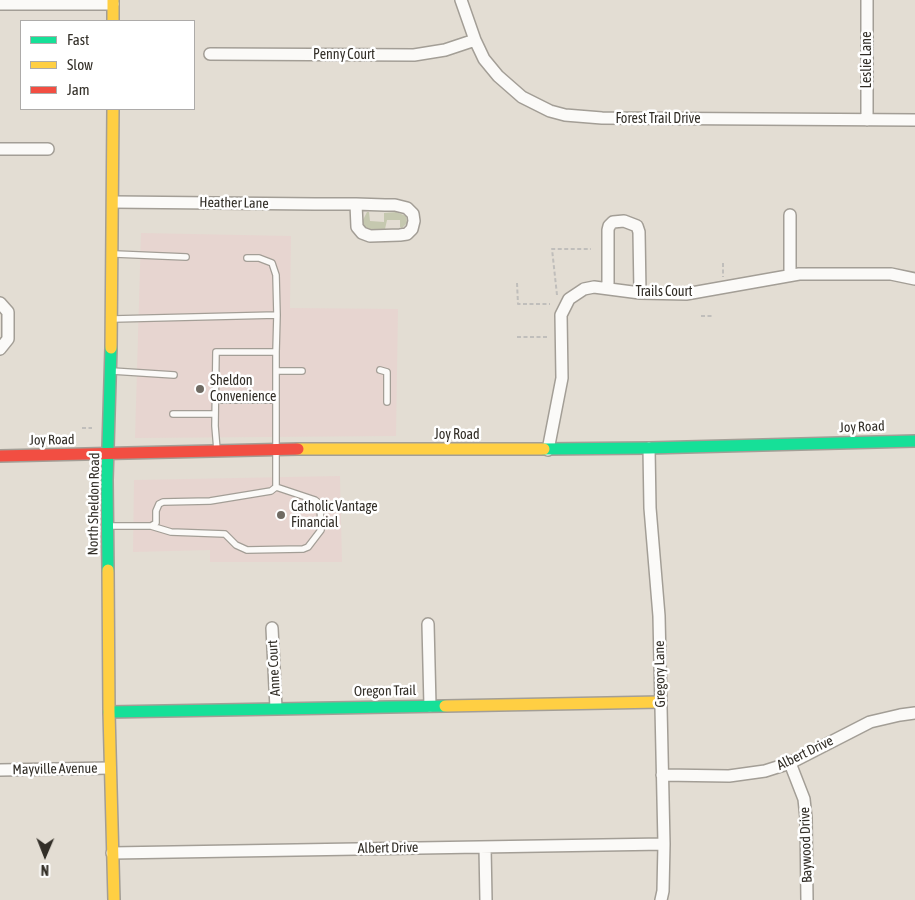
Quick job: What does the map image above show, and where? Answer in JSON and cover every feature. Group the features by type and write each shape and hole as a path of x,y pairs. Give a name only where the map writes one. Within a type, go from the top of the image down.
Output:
{"street":[{"name":"Forest Trail Drive","path":"461,0 484,59 498,76 509,88 535,105 565,115 602,118 915,120"},
{"name":"Leslie Lane","path":"867,0 867,120"},
{"path":"0,4 113,2 113,20"},
{"name":"Penny Court","path":"210,54 414,55 445,50 475,40"},
{"name":"North Sheldon Road","path":"113,110 112,319 107,480 109,712 114,900"},
{"path":"0,149 48,149"},
{"name":"Heather Lane","path":"113,202 356,204 395,205 407,208 413,214 412,229 406,234 400,235 370,236 362,233 357,227 356,204"},
{"path":"790,215 790,275"},
{"path":"608,288 608,230 613,222 624,221 638,226 640,293"},
{"name":"Trails Court","path":"548,450 562,378 560,323 562,309 569,299 584,289 594,287 640,293 686,294 790,275 891,274 915,279"},
{"path":"0,302 8,312 8,339 0,349"},
{"name":"Joy Road","path":"0,456 276,449 548,450 915,441"},
{"name":"Gregory Lane","path":"649,448 650,508 659,616 664,844 663,892 661,900"},
{"path":"428,624 430,706"},
{"name":"Anne Court","path":"272,628 276,708"},
{"name":"Oregon Trail","path":"109,712 661,702"},
{"name":"Albert Drive","path":"662,775 743,775 765,771 790,763 870,722 900,714 915,713"},
{"name":"Baywood Drive","path":"790,763 804,800 808,900"},
{"name":"Mayville Avenue","path":"0,770 110,768"},
{"name":"Albert Drive","path":"112,853 664,844"},
{"path":"485,847 486,900"}],"lane":[{"path":"112,254 186,257"},
{"path":"247,258 259,258 272,263 276,275 276,487"},
{"path":"112,319 277,315"},
{"path":"217,450 215,414 216,352 276,352"},
{"path":"380,370 387,372 387,402"},
{"path":"110,371 174,375"},
{"path":"276,371 302,371"},
{"path":"215,400 276,400"},
{"path":"173,414 215,414"},
{"path":"151,526 156,523 156,511 162,502 210,501 271,491 276,487"},
{"path":"108,526 151,526 171,532 225,534 236,545 247,550 303,549 308,546 321,530 320,504 315,500 276,487"}],"path":[{"path":"557,295 552,249 591,248"},
{"path":"723,263 723,277"},
{"path":"517,283 518,304 550,304"},
{"path":"701,316 713,316"},
{"path":"517,337 549,337"},
{"path":"82,428 92,428"}],"shaded area":[{"path":"141,233 291,236 290,308 398,309 396,436 135,438"},
{"path":"340,476 342,562 210,562 210,550 133,552 134,480"}],"green space":[{"path":"367,212 369,212 370,221 384,222 384,213 396,212 406,216 407,223 402,228 400,227 400,220 387,220 385,229 367,229 363,225 363,220"}],"traffic: fast":[{"path":"108,570 107,480 111,348"},
{"path":"544,449 915,441"},
{"path":"109,712 445,706"}],"traffic: slow":[{"path":"113,0 113,20"},
{"path":"111,348 113,110"},
{"path":"298,449 544,449"},
{"path":"108,570 109,712 114,900"},
{"path":"445,706 661,702"}],"traffic: jam":[{"path":"0,456 298,449"}],"place":[{"name":"Sheldon Convenience","path":"200,389"},
{"name":"Catholic Vantage Financial","path":"281,515"}]}
